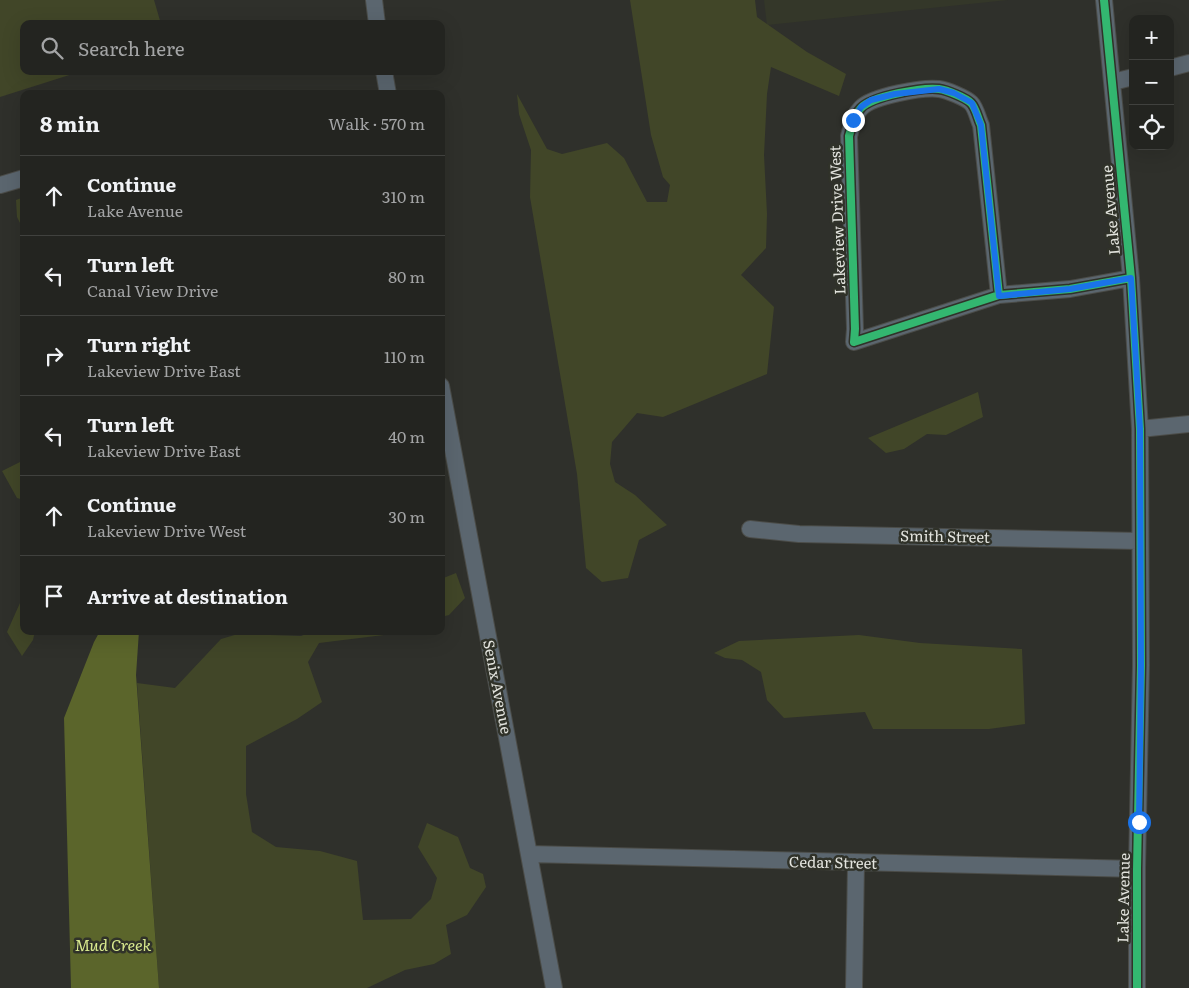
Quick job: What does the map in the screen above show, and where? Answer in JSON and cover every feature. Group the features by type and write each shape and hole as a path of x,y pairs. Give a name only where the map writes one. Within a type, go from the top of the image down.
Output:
{"street":[{"path":"374,0 376,20"},
{"name":"Lake Avenue","path":"1104,0 1131,278 1140,429 1141,712 1137,869 1137,988"},
{"path":"1174,67 1189,63"},
{"path":"385,75 387,90"},
{"path":"1113,82 1129,78"},
{"name":"Lakeview Drive West","path":"939,89 954,93 972,103 981,125 999,296 854,342 856,329 849,136 853,120 861,107 871,100 895,94 939,89"},
{"path":"0,185 20,179"},
{"path":"999,296 1070,289 1131,278"},
{"name":"Senix Avenue","path":"445,407 554,988"},
{"path":"1140,429 1189,424"},
{"name":"Smith Street","path":"750,529 799,534 1139,541"},
{"name":"Cedar Street","path":"529,854 1137,869"},
{"path":"854,988 856,863"}],"shaded area":[{"path":"0,0 154,0 160,20 20,20 20,75 69,75 0,97"},
{"path":"630,0 755,0 757,17 807,52 846,74 839,96 771,67 767,94 764,155 767,214 766,248 741,275 774,307 767,374 663,417 637,413 612,442 610,464 615,482 635,495 667,525 639,540 628,578 602,582 586,568 577,474 530,197 531,150 519,114 517,94 547,149 562,154 607,143 624,158 647,202 667,202 670,185 663,177 651,135"},
{"path":"764,0 1008,0 767,25"},
{"path":"20,198 20,223 17,217 16,200"},
{"path":"978,392 983,417 946,435 927,434 904,449 886,453 868,438"},
{"path":"20,462 20,499 17,498 2,471"},
{"path":"456,573 465,598 449,615 445,616 445,577"},
{"path":"20,603 20,635 34,635 33,640 22,656 7,632"},
{"path":"235,635 384,635 319,643 308,662 322,702 297,719 246,746 246,794 252,832 276,847 320,851 357,861 363,920 411,919 431,899 437,878 418,847 427,823 458,837 470,868 483,874 486,887 467,915 446,925 451,954 434,964 405,970 367,988 159,988 137,683 175,688 221,639"},
{"path":"859,635 920,643 1022,649 1025,724 989,729 873,729 865,712 784,718 767,700 761,672 742,660 725,658 714,653 739,641"}],"water":[{"name":"Mud Creek","path":"98,635 139,635 136,675 159,988 71,988 64,718"}],"cycle path":[{"path":"1104,0 1131,278 1140,429 1141,665 1137,988"},
{"path":"999,295 981,125 973,105 951,93 932,89 886,96 861,108 856,114 849,136 854,342 999,295 1070,289 1131,278"}],"route":[{"path":"853,120 861,107 871,100 895,94 939,89 954,93 972,103 981,125 999,296 1070,289 1131,278 1140,429 1141,665 1139,822"}]}
